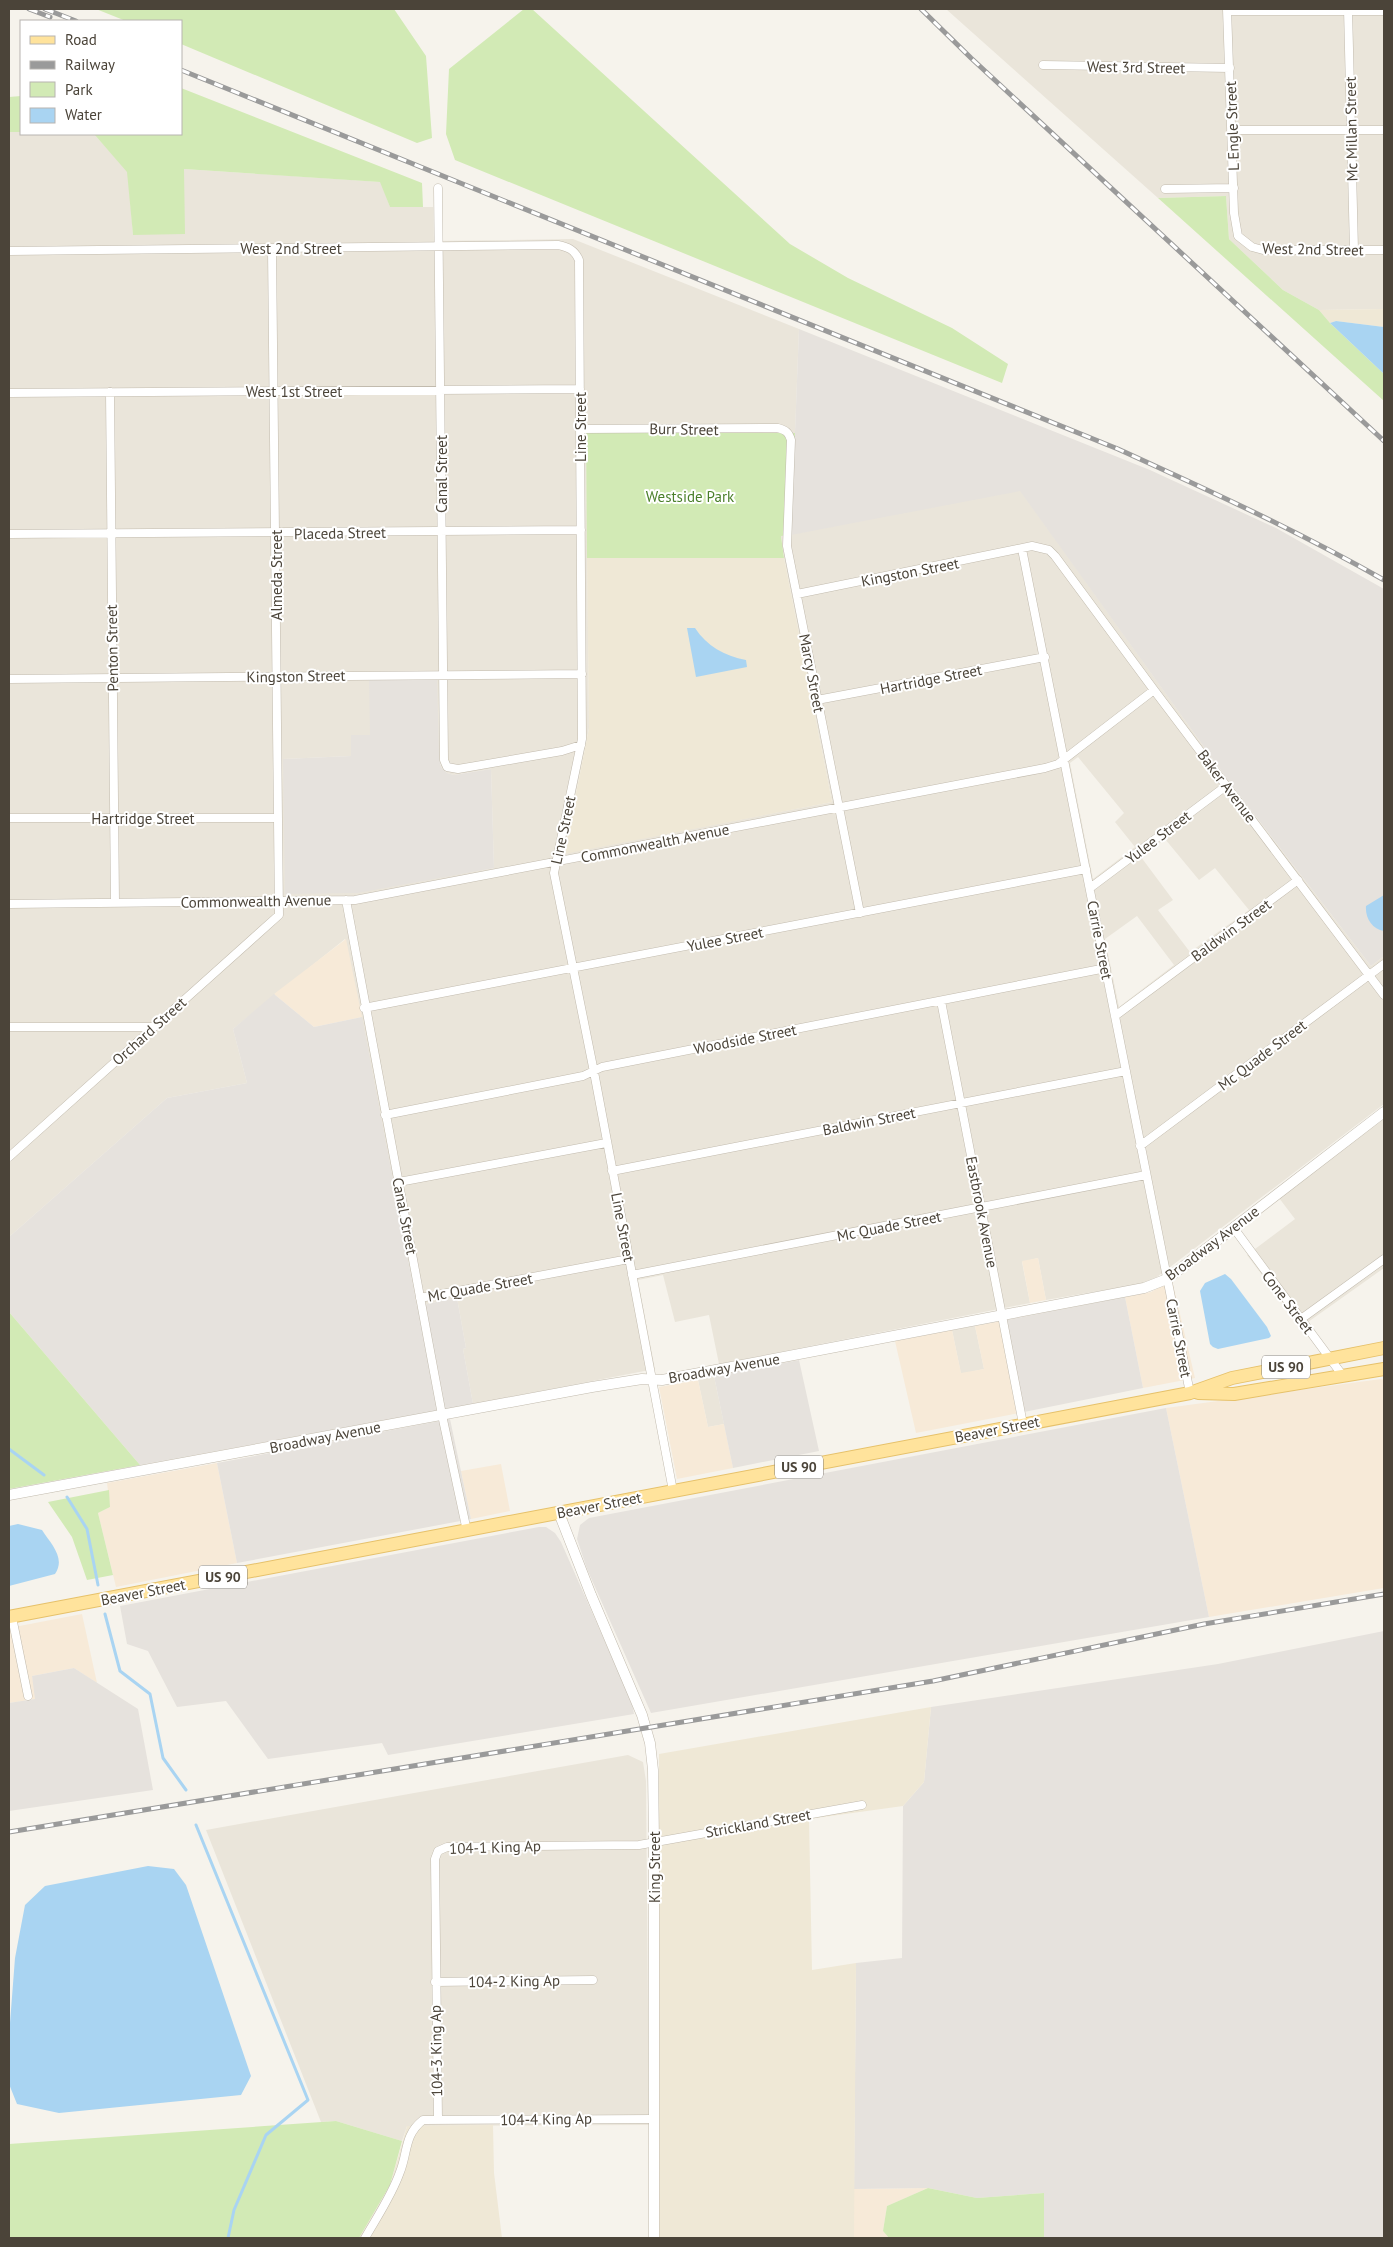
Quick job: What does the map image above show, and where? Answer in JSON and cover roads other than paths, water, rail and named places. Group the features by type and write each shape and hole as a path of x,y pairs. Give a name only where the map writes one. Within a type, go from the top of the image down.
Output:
{"main road":[{"name":"Beaver Street","path":"10,1617 1190,1393 1232,1378 1384,1348"},
{"name":"Beaver Street","path":"1190,1393 1234,1394 1384,1369"}],"street":[{"path":"1227,10 1384,11"},
{"name":"L Engle Street","path":"1227,10 1236,228 1238,236 1243,242"},
{"name":"Mc Millan Street","path":"1348,10 1354,250"},
{"name":"West 3rd Street","path":"1043,66 1230,68"},
{"path":"1231,130 1384,130"},
{"name":"Canal Street","path":"438,188 444,760 448,767 458,769 562,751 581,745"},
{"path":"1165,189 1234,188"},
{"name":"West 2nd Street","path":"1243,242 1263,250 1384,250"},
{"name":"West 2nd Street","path":"9,251 558,245 572,250"},
{"name":"Almeda Street","path":"272,248 279,901"},
{"name":"Line Street","path":"572,250 579,260 581,745 554,873 594,1072 673,1492"},
{"name":"West 1st Street","path":"9,393 580,389"},
{"name":"Penton Street","path":"110,392 115,903"},
{"name":"Burr Street","path":"580,429 778,428 788,432"},
{"name":"Marcy Street","path":"788,432 791,440 787,546 860,913"},
{"name":"Placeda Street","path":"9,534 581,530"},
{"name":"Baker Avenue","path":"1022,549 1032,546 1048,550 1055,556 1384,995"},
{"name":"Kingston Street","path":"797,594 1022,549"},
{"name":"Carrie Street","path":"1022,549 1190,1393"},
{"name":"Hartridge Street","path":"817,700 1044,657"},
{"name":"Kingston Street","path":"9,679 582,674"},
{"name":"Commonwealth Avenue","path":"9,904 346,900 374,897 1045,768 1065,760 1154,690"},
{"name":"Yulee Street","path":"1090,888 1226,786"},
{"name":"Hartridge Street","path":"9,818 278,818"},
{"name":"Yulee Street","path":"364,1008 1086,869"},
{"name":"Baldwin Street","path":"1115,1016 1298,880"},
{"name":"Canal Street","path":"346,900 364,1008 399,1182 442,1415 467,1531"},
{"name":"Orchard Street","path":"9,1157 279,915 279,901"},
{"name":"Mc Quade Street","path":"1140,1146 1384,964"},
{"name":"Woodside Street","path":"385,1115 583,1076 602,1067 1106,968"},
{"name":"Eastbrook Avenue","path":"940,1001 1023,1424"},
{"path":"9,1027 153,1027"},
{"name":"Baldwin Street","path":"612,1171 1126,1071"},
{"name":"Broadway Avenue","path":"9,1495 592,1387 652,1379 662,1380 702,1373 1130,1291 1167,1279 1384,1112"},
{"path":"399,1182 606,1143"},
{"name":"Mc Quade Street","path":"632,1276 1146,1176"},
{"name":"Cone Street","path":"1233,1227 1343,1376"},
{"name":"Mc Quade Street","path":"420,1298 629,1259"},
{"path":"1301,1320 1384,1259"},
{"path":"1270,1370 1273,1388"},
{"name":"King Street","path":"559,1513 647,1729 653,1770 654,2238"},
{"path":"10,1617 28,1696"},
{"name":"Strickland Street","path":"654,1841 862,1805"},
{"name":"104-1 King Ap","path":"435,1982 435,1860 438,1851 447,1846 639,1845 654,1841"},
{"name":"104-2 King Ap","path":"435,1982 593,1980"},
{"name":"104-3 King Ap","path":"435,1982 438,2120"},
{"name":"104-4 King Ap","path":"365,2238 400,2172 410,2134 414,2127 424,2120 654,2119"}],"water":[{"path":"1336,321 1384,327 1384,374 1330,323"},
{"path":"687,628 695,628 705,640 723,653 746,660 747,667 696,677"},
{"path":"1384,895 1384,931 1376,928 1370,922 1366,906"},
{"path":"1225,1274 1231,1279 1267,1327 1271,1336 1269,1338 1218,1349 1210,1344 1200,1291 1205,1283"},
{"path":"18,1524 42,1530 56,1551 59,1562 55,1574 9,1586 9,1526"},
{"path":"148,1866 174,1869 186,1885 251,2076 241,2095 59,2113 17,2104 9,2084 9,2036 15,1958 25,1905 45,1886"}],"waterway":[{"path":"9,1449 44,1475"},
{"path":"67,1497 87,1529 98,1585"},
{"path":"105,1614 120,1671 150,1694 163,1758 186,1790"},
{"path":"196,1825 308,2100 266,2135 234,2210 228,2238"}],"railway":[{"path":"29,9 50,17"},
{"path":"45,9 73,20"},
{"path":"921,9 971,58 1384,441"},
{"path":"182,70 1118,449 1286,528 1384,580"},
{"path":"9,1832 933,1681 1204,1624 1384,1594"}],"park label":[{"name":"Westside Park","path":"690,496"}]}
